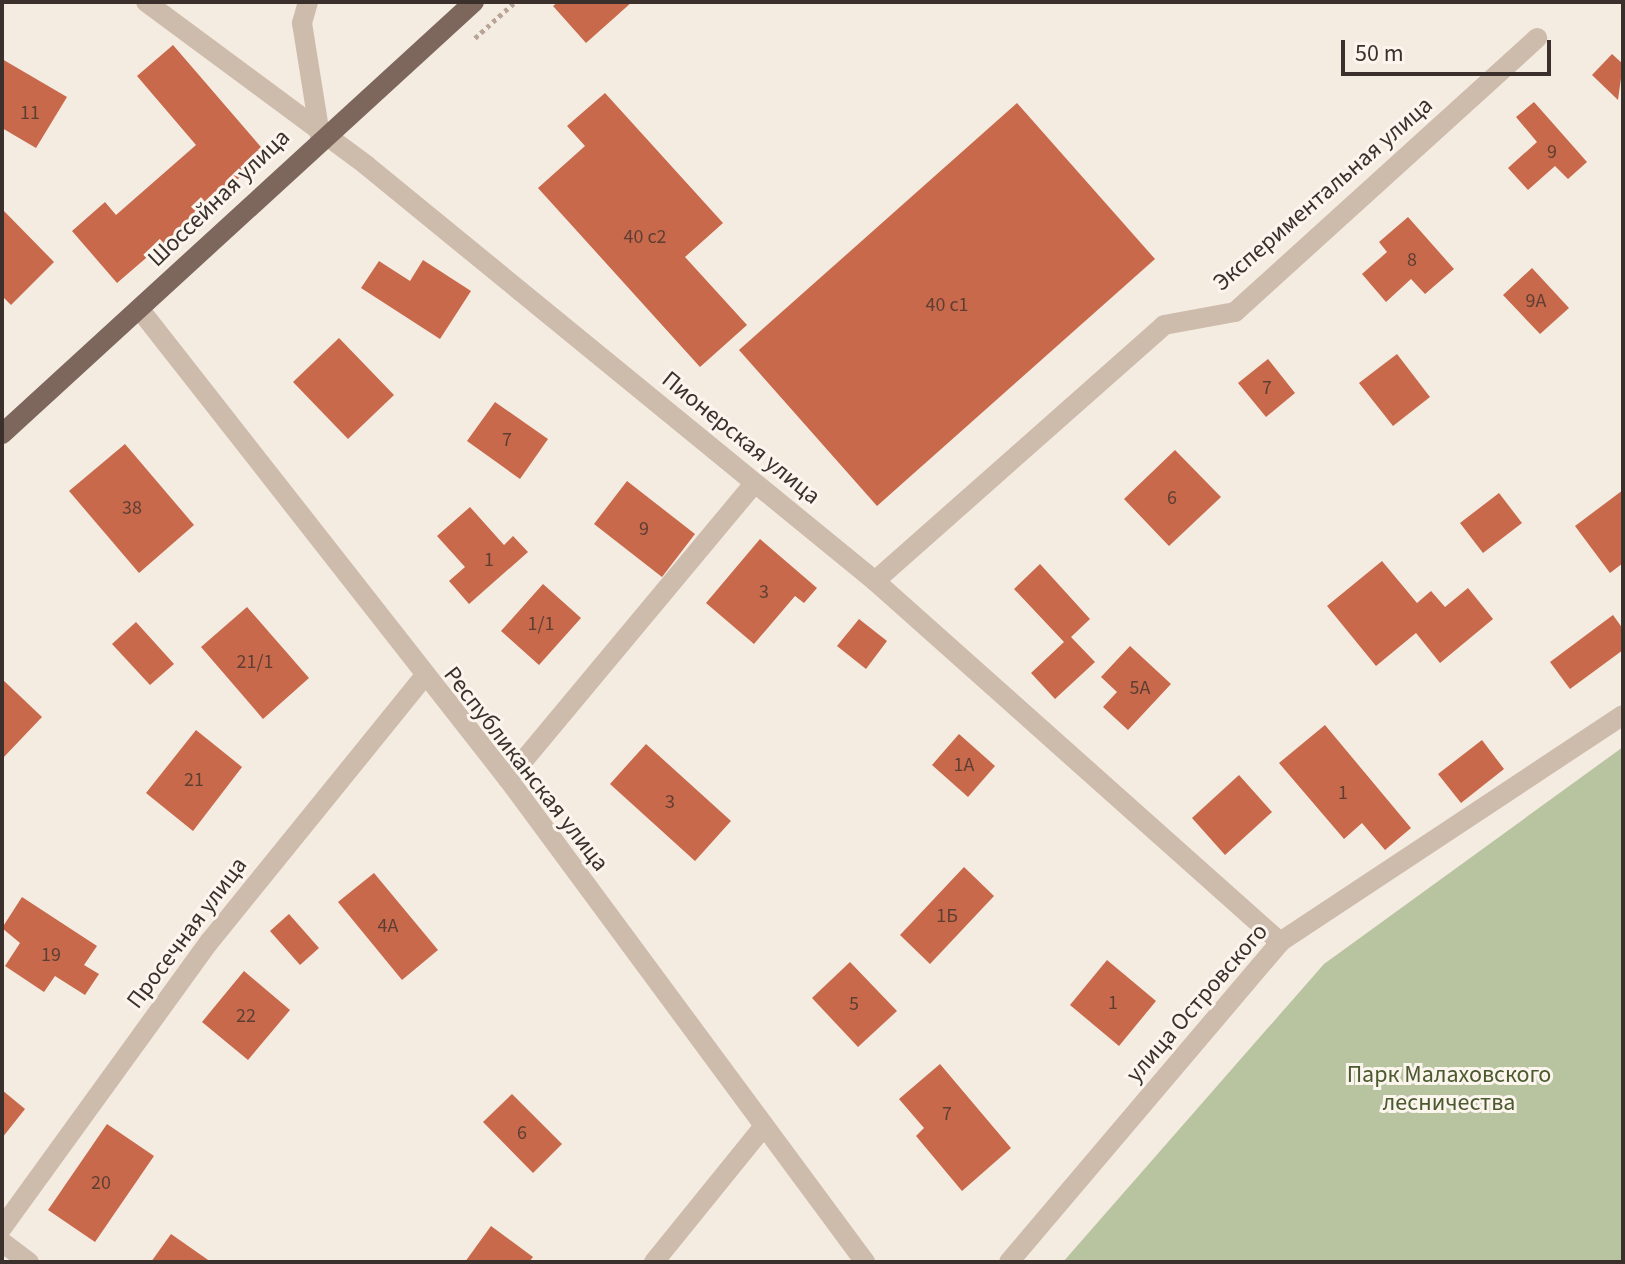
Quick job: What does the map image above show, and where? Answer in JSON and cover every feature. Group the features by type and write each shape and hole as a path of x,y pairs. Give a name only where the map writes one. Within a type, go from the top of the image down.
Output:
{"main road":[{"name":"Шоссейная улица","path":"2,434 141,311 320,136 474,2"}],"street":[{"name":"Пионерская улица","path":"146,2 320,136 366,165 875,581 1280,942"},
{"path":"308,2 303,33 320,136"},
{"name":"Экспериментальная улица","path":"875,581 1164,325 1235,312 1537,38"},
{"name":"Республиканская улица","path":"141,311 423,678 508,779 761,1130 865,1262"},
{"path":"508,779 754,484"},
{"name":"Просечная улица","path":"2,1228 210,941 423,678"},
{"name":"улица Островского","path":"1009,1262 1280,942 1623,715"},
{"path":"654,1262 761,1130"},
{"path":"2,1242 29,1262"}],"green space":[{"name":"Парк Малаховского лесничества","path":"1623,747 1623,1262 1063,1262 1324,964"}],"building":[{"path":"558,2 632,2 586,43 553,6"},
{"path":"173,45 267,154 117,283 72,231 105,202 116,215 196,145 137,76"},
{"path":"1612,54 1623,64 1618,100 1592,75"},
{"path":"2,59 67,97 36,148 2,128"},
{"path":"605,93 723,223 685,257 747,325 700,367 538,188 585,146 567,126"},
{"path":"1534,102 1587,162 1568,179 1555,166 1528,190 1508,168 1537,142 1516,117"},
{"path":"1017,103 1155,259 877,506 739,350"},
{"path":"2,209 54,262 11,305 2,296"},
{"path":"1408,217 1454,269 1425,294 1411,279 1386,302 1362,274 1387,252 1379,242"},
{"path":"423,260 471,291 440,339 361,288 379,261 410,281"},
{"path":"1532,268 1569,308 1540,334 1503,295"},
{"path":"339,338 394,395 348,439 293,382"},
{"path":"1397,354 1430,397 1393,426 1359,383"},
{"path":"1268,359 1295,393 1266,417 1238,383"},
{"path":"495,402 548,439 520,479 467,441"},
{"path":"125,444 194,525 139,573 69,491"},
{"path":"1175,450 1221,497 1169,546 1124,499"},
{"path":"627,481 695,534 662,577 594,524"},
{"path":"1623,490 1623,563 1610,573 1575,526"},
{"path":"1499,493 1522,523 1483,553 1460,523"},
{"path":"470,507 504,545 513,536 528,552 469,604 449,581 465,567 437,536"},
{"path":"760,539 817,588 804,603 795,596 754,644 706,603"},
{"path":"1382,561 1417,603 1431,591 1445,607 1468,588 1493,619 1440,663 1416,633 1376,666 1327,606"},
{"path":"1040,564 1090,619 1071,637 1095,662 1055,699 1031,673 1064,642 1014,589"},
{"path":"543,584 581,618 539,665 501,631"},
{"path":"247,607 309,678 263,719 201,647"},
{"path":"1613,615 1623,629 1623,650 1570,689 1550,662"},
{"path":"859,619 887,641 866,669 837,646"},
{"path":"136,622 174,664 150,685 112,644"},
{"path":"1130,646 1171,684 1128,730 1103,707 1117,692 1101,677"},
{"path":"2,679 42,717 2,759"},
{"path":"1325,725 1411,828 1385,850 1362,823 1344,839 1279,763"},
{"path":"196,730 242,767 193,831 146,793"},
{"path":"959,734 995,766 968,797 932,765"},
{"path":"1482,740 1504,769 1461,803 1438,774"},
{"path":"646,744 731,821 695,861 610,784"},
{"path":"1239,775 1272,812 1225,855 1192,818"},
{"path":"964,867 994,896 930,964 900,935"},
{"path":"374,873 438,950 402,980 338,902"},
{"path":"22,897 97,946 84,965 99,974 85,995 55,976 44,992 5,966 20,943 2,928"},
{"path":"289,914 319,948 300,965 270,931"},
{"path":"1107,960 1156,1001 1119,1046 1070,1005"},
{"path":"850,962 897,1011 858,1047 812,998"},
{"path":"244,971 290,1010 248,1060 202,1022"},
{"path":"940,1064 1011,1148 962,1191 916,1136 924,1128 899,1099"},
{"path":"2,1090 25,1109 2,1138"},
{"path":"512,1094 562,1144 533,1173 483,1122"},
{"path":"107,1124 154,1156 95,1242 48,1210"},
{"path":"491,1226 533,1257 529,1262 465,1262"},
{"path":"171,1234 211,1262 151,1262"}]}
